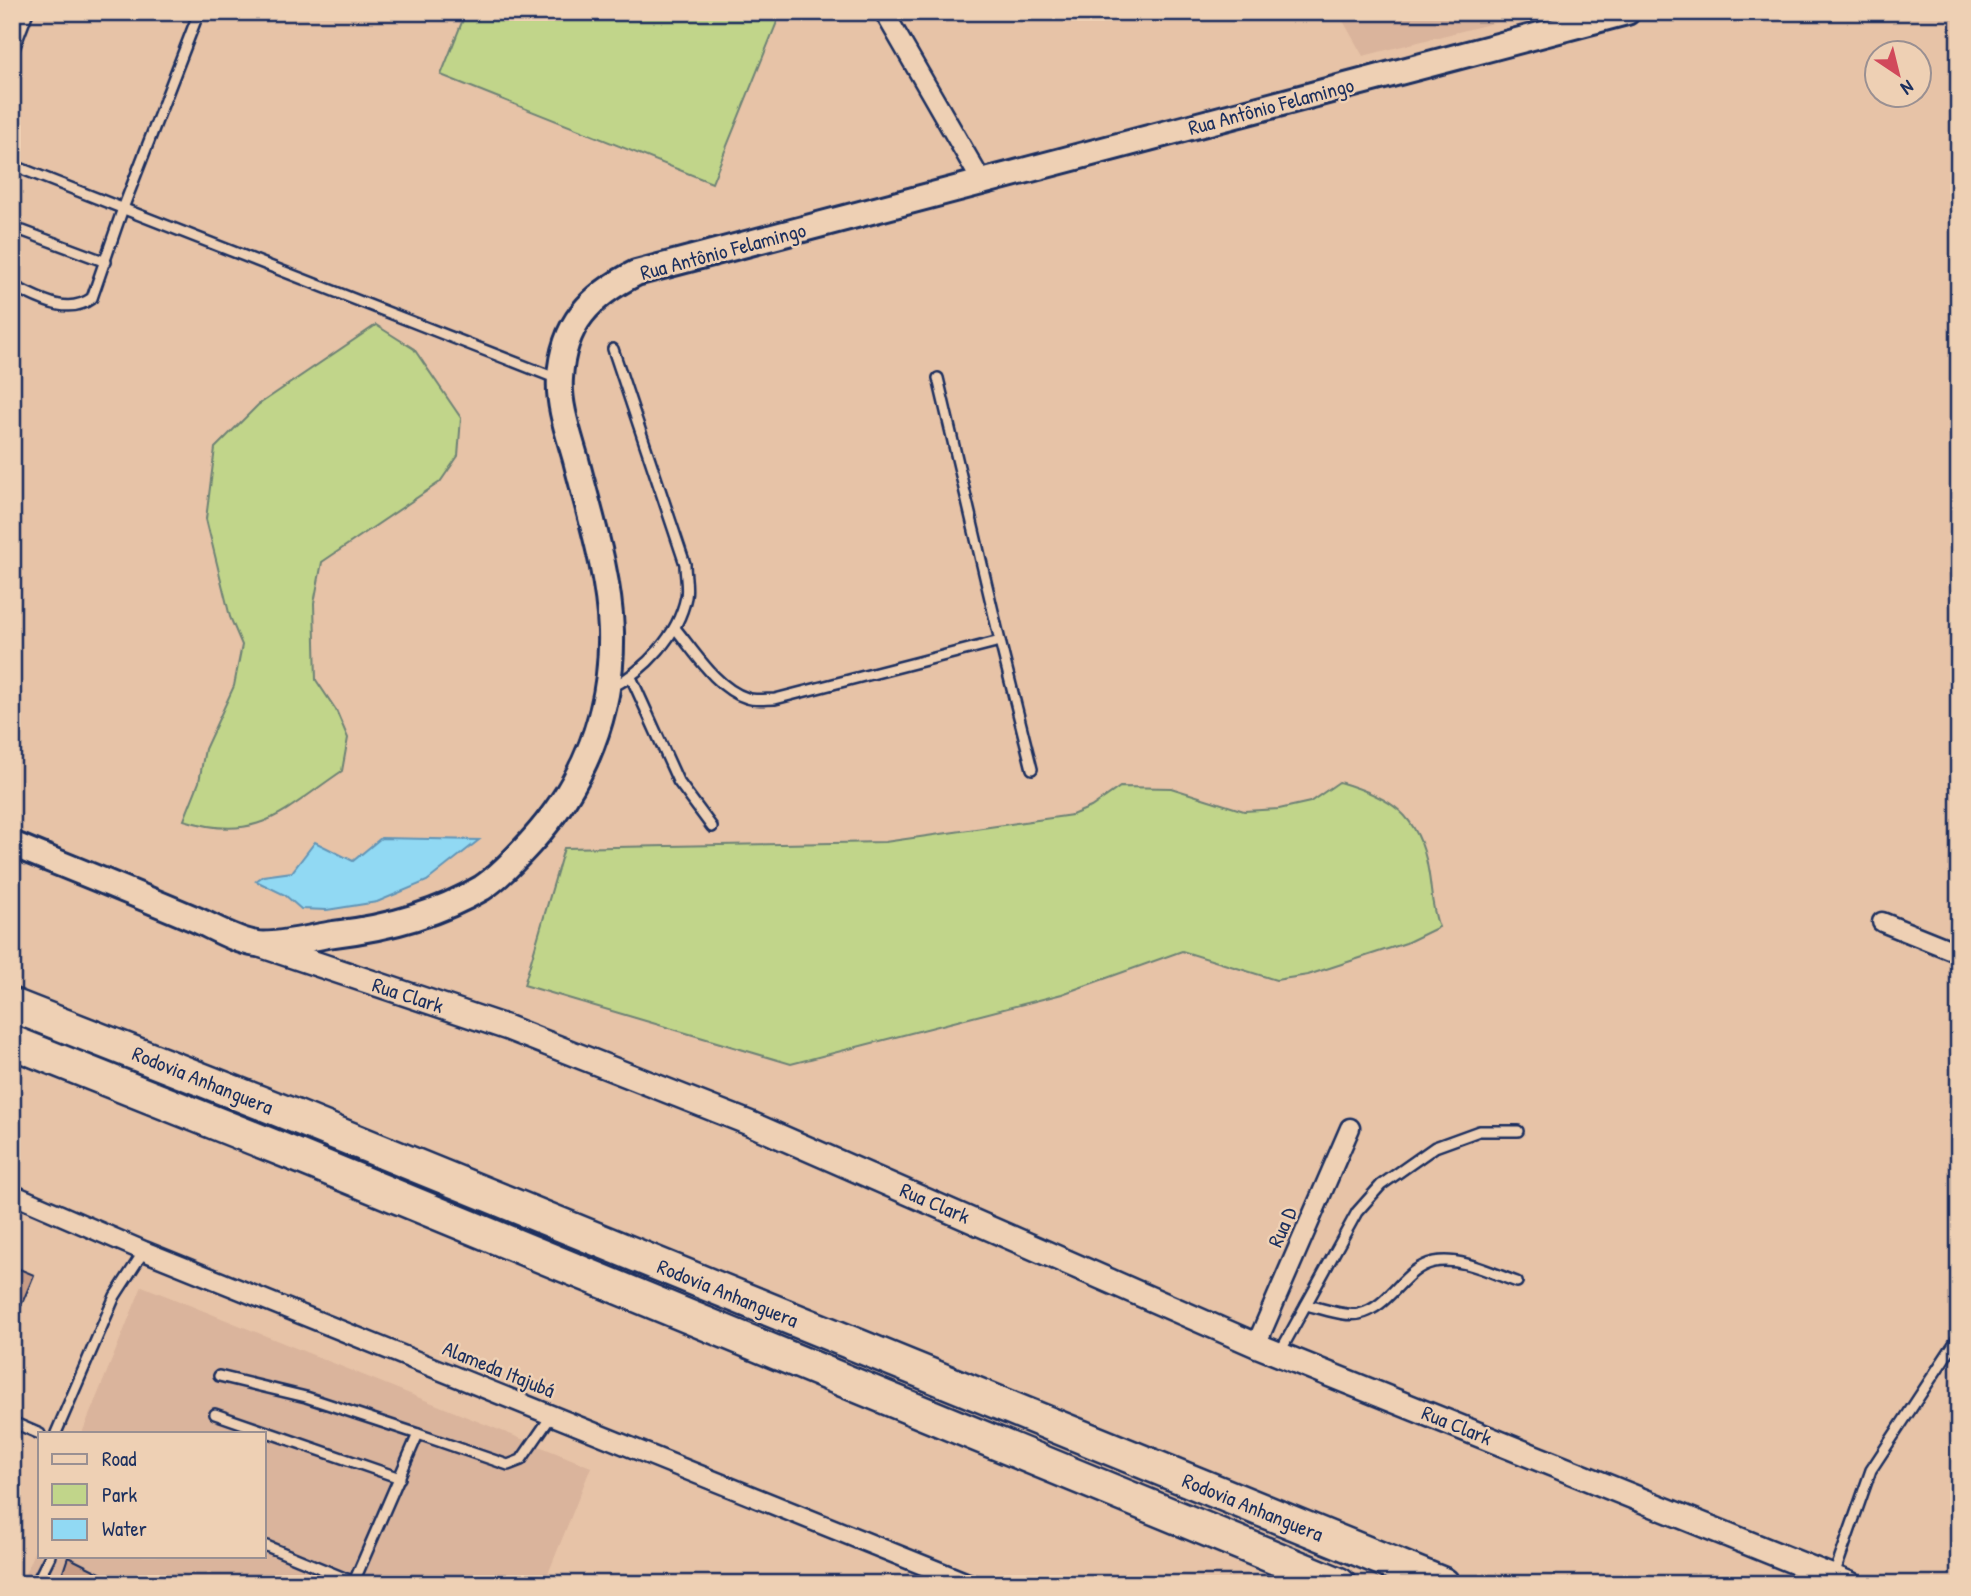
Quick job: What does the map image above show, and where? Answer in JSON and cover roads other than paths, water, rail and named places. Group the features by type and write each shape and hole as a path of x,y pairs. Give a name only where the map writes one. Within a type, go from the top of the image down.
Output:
{"highway":[{"name":"Rodovia Anhanguera","path":"12,1005 1443,1584"},
{"name":"Rodovia Anhanguera","path":"12,1042 298,1156 1339,1584"}],"main road":[{"name":"Rua Antônio Felamingo","path":"257,944 369,930 411,920 483,887 505,870 549,822 575,785 597,737 606,690 611,632 606,583 565,419 560,380 566,344 576,322 591,302 611,286 636,273 1627,12"},
{"name":"Rua Clark","path":"12,844 257,944"},
{"path":"12,992 63,1025"}],"street":[{"path":"884,12 982,182"},
{"path":"1882,922 1959,953"},
{"name":"Rua Clark","path":"257,944 508,1028 736,1118 1256,1345 1841,1580"},
{"name":"Rua D","path":"1256,1345 1350,1128"},
{"name":"Alameda Itajubá","path":"12,1194 144,1251 552,1415 930,1576 970,1584"}],"lane":[{"path":"12,54 28,12"},
{"path":"12,286 72,308 92,298 122,211 199,12"},
{"path":"12,165 122,211 560,380"},
{"path":"23,231 106,262"},
{"path":"606,690 631,677 675,628 686,596 685,564 613,349"},
{"path":"938,379 1032,769"},
{"path":"675,628 719,680 736,694 750,699 775,699 1000,641"},
{"path":"631,677 678,781 712,828"},
{"path":"1279,1354 1357,1212 1381,1185 1435,1147 1479,1130 1518,1131"},
{"path":"56,1432 116,1296 144,1251"},
{"path":"1306,1305 1360,1314 1388,1298 1418,1267 1435,1262 1463,1263 1517,1282"},
{"path":"1841,1580 1871,1471 1959,1336"},
{"path":"219,1376 306,1397 508,1465 521,1460 552,1415"},
{"path":"215,1414 400,1478"},
{"path":"12,1422 38,1433"},
{"path":"266,1546 354,1583 418,1434"},
{"path":"36,1584 49,1558"}],"water":[{"path":"381,838 479,840 427,881 377,902 327,910 301,909 285,895 256,881 263,876 292,872 315,842 353,861"}]}
